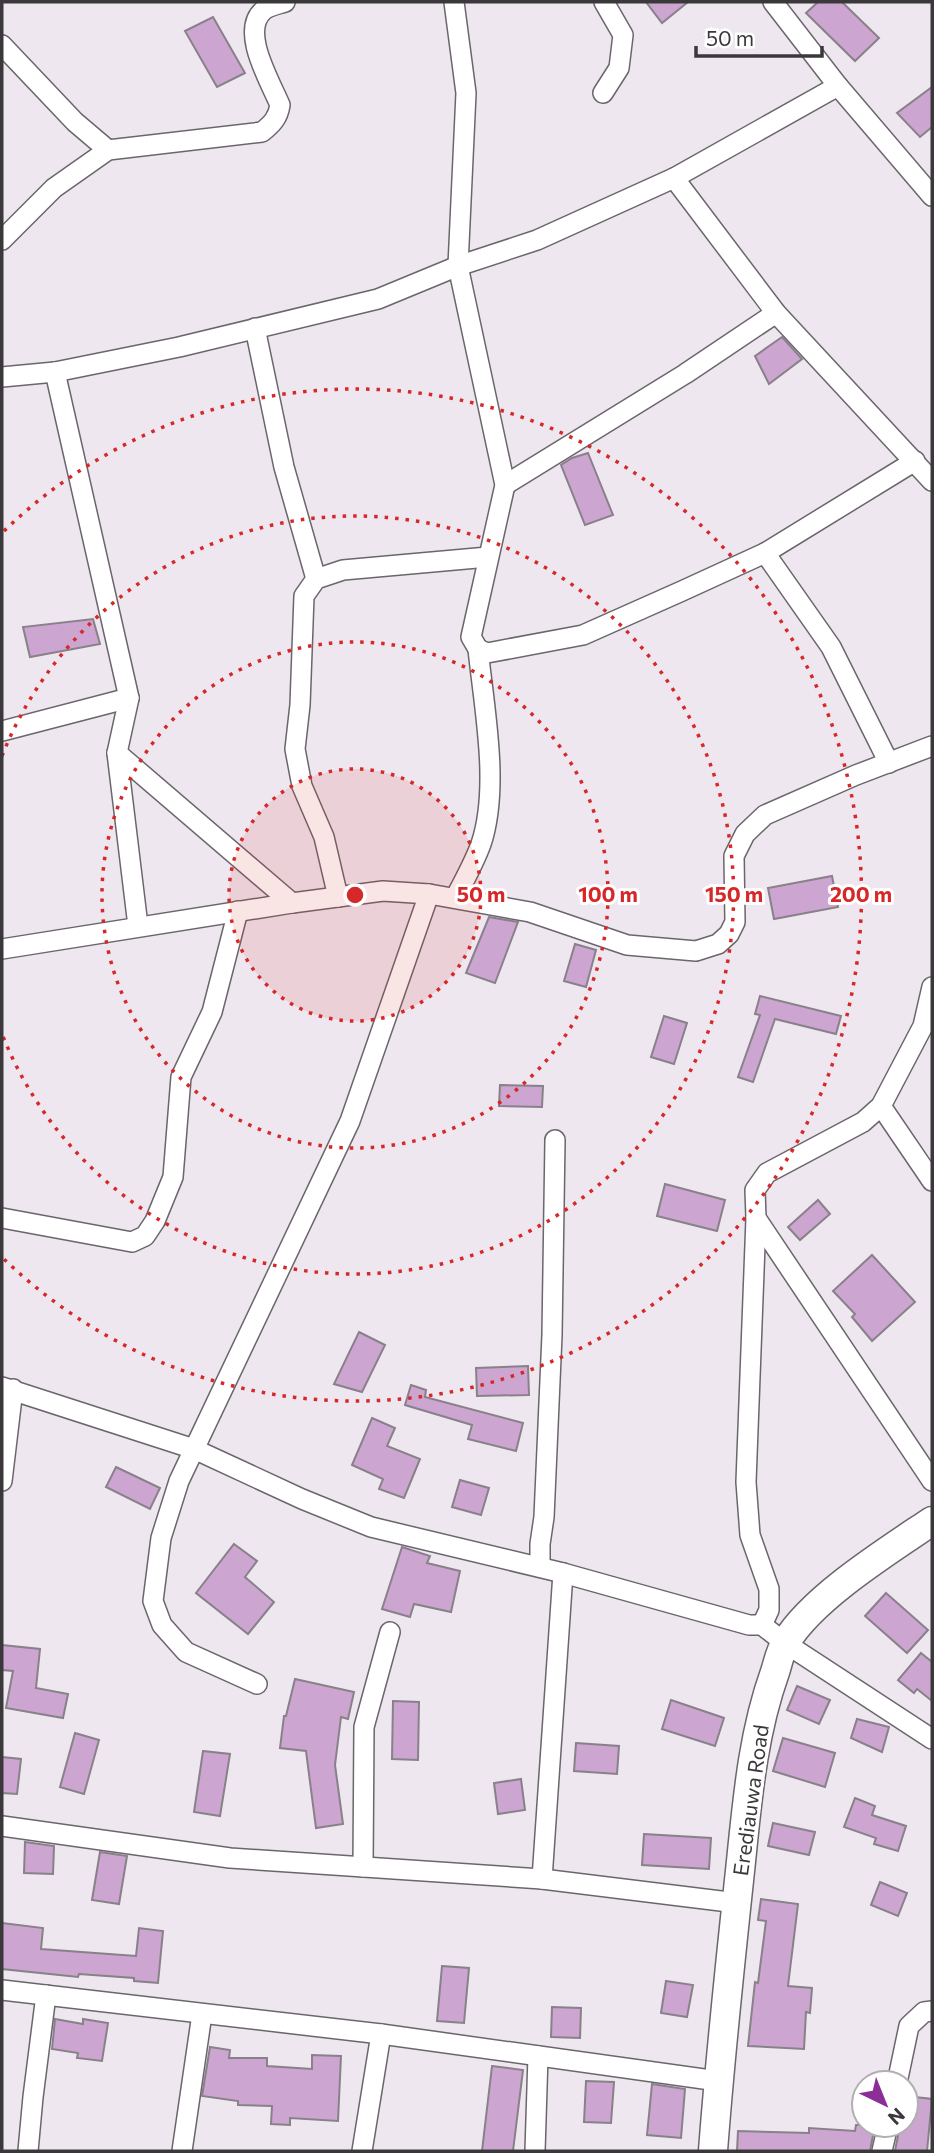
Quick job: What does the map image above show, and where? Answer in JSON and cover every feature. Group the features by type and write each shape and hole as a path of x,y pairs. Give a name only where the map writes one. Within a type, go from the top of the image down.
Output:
{"street":[{"path":"2,240 54,188 108,150 262,132 279,115 280,105 254,41 254,25 264,9 285,2"},
{"path":"454,2 466,93 458,266 505,485 471,637 478,649 490,773 488,806 481,844 455,898"},
{"path":"603,93 619,68 623,35 604,2"},
{"path":"780,5 838,86 932,196"},
{"path":"2,45 75,122 108,150"},
{"path":"2,377 55,372 179,347 378,299 458,266 537,240 674,178 838,86"},
{"path":"674,178 776,313 932,481"},
{"path":"505,485 685,374 776,313"},
{"path":"255,328 284,467 316,579"},
{"path":"55,372 129,698 117,753 138,926"},
{"path":"478,649 487,653 583,635 765,553 915,461"},
{"path":"765,553 831,648 889,763"},
{"path":"338,897 324,837 302,786 295,749 300,705 304,596 316,579 343,570 488,557"},
{"path":"2,731 129,698"},
{"path":"2,948 383,891 429,894 530,912 627,945 696,951 719,944 736,922 734,856 746,834 765,815 856,775 932,746"},
{"path":"117,753 292,903"},
{"path":"257,1684 186,1652 162,1625 153,1601 161,1538 179,1481 350,1121 429,894"},
{"path":"2,1218 132,1242 145,1236 155,1222 173,1177 181,1077 212,1012 238,911"},
{"path":"762,1625 769,1610 769,1589 750,1535 746,1482 755,1190 767,1173 863,1122 881,1105 923,1026 932,987"},
{"path":"881,1105 932,1181"},
{"path":"540,1567 552,1335 555,1140"},
{"path":"756,1218 932,1481"},
{"path":"2,1480 7,1388 194,1449 302,1499 371,1527 540,1567 749,1625 762,1625 785,1643 932,1739"},
{"name":"Erediauwa Road","path":"713,2151 718,2081 755,1742 770,1684 785,1643 806,1618 832,1593 932,1521"},
{"path":"542,1879 563,1573"},
{"path":"363,1867 364,1727 390,1632"},
{"path":"2,1826 230,1858 542,1879 737,1903"},
{"path":"2,1990 382,2034 718,2081"},
{"path":"28,2151 46,1995"},
{"path":"900,2069 909,2026 924,2012 932,2011"},
{"path":"182,2151 202,2014"},
{"path":"362,2151 382,2034"},
{"path":"535,2151 538,2056"}],"building":[{"path":"646,2 688,2 662,23"},
{"path":"818,2 842,2 879,38 855,61 806,13"},
{"path":"213,17 245,73 217,87 185,31"},
{"path":"932,87 932,127 920,137 897,113"},
{"path":"782,337 802,359 769,384 755,356"},
{"path":"588,453 613,515 585,525 561,465"},
{"path":"93,619 100,644 30,657 23,627"},
{"path":"832,876 838,907 774,919 768,888"},
{"path":"489,917 518,922 495,983 466,973"},
{"path":"575,944 596,950 586,987 564,981"},
{"path":"760,996 841,1016 836,1034 775,1019 753,1082 738,1077 760,1015 755,1014"},
{"path":"664,1016 687,1023 674,1064 651,1057"},
{"path":"500,1085 543,1086 542,1107 499,1106"},
{"path":"665,1184 725,1200 717,1231 657,1216"},
{"path":"818,1200 830,1214 800,1240 788,1227"},
{"path":"872,1255 915,1302 872,1341 852,1317 855,1314 833,1291"},
{"path":"359,1332 385,1345 362,1392 334,1384"},
{"path":"528,1366 529,1395 477,1396 476,1368"},
{"path":"411,1385 426,1390 425,1397 523,1423 516,1451 468,1439 472,1425 405,1405"},
{"path":"372,1418 395,1428 387,1446 420,1459 404,1498 379,1489 383,1479 352,1465"},
{"path":"116,1467 160,1488 150,1509 106,1487"},
{"path":"460,1480 489,1488 481,1515 452,1507"},
{"path":"234,1544 257,1561 245,1577 274,1602 248,1634 196,1593"},
{"path":"402,1547 430,1556 427,1563 460,1571 451,1612 414,1604 410,1617 382,1609"},
{"path":"886,1593 928,1630 907,1653 865,1616"},
{"path":"2,1645 40,1649 36,1688 68,1694 63,1718 6,1708 13,1671 2,1670"},
{"path":"921,1653 932,1662 932,1701 917,1689 914,1693 898,1680"},
{"path":"295,1679 354,1692 348,1719 341,1717 335,1765 343,1824 316,1828 306,1751 280,1748 284,1716"},
{"path":"797,1686 830,1700 819,1724 787,1710"},
{"path":"671,1700 724,1718 715,1746 662,1729"},
{"path":"393,1701 419,1702 418,1760 392,1759"},
{"path":"857,1719 889,1727 882,1752 851,1738"},
{"path":"75,1733 99,1740 84,1794 60,1787"},
{"path":"783,1738 835,1753 825,1787 773,1771"},
{"path":"576,1743 619,1746 617,1774 574,1771"},
{"path":"203,1751 230,1754 220,1816 194,1812"},
{"path":"2,1757 21,1759 17,1794 2,1793"},
{"path":"521,1779 525,1810 498,1814 494,1783"},
{"path":"855,1798 875,1806 872,1815 906,1826 898,1851 874,1844 876,1838 844,1827"},
{"path":"773,1823 815,1832 809,1855 768,1846"},
{"path":"644,1834 711,1838 709,1869 642,1865"},
{"path":"25,1842 54,1846 53,1874 24,1873"},
{"path":"100,1852 127,1856 119,1904 92,1900"},
{"path":"880,1882 907,1893 898,1916 871,1905"},
{"path":"761,1899 798,1904 788,1986 812,1988 810,2013 806,2012 804,2049 748,2046 755,1982 758,1983 766,1921 758,1920"},
{"path":"2,1923 43,1928 41,1949 136,1956 139,1928 163,1931 158,1983 134,1981 134,1978 79,1974 78,1977 2,1969"},
{"path":"442,1966 469,1968 464,2023 437,2021"},
{"path":"666,1981 693,1985 687,2017 661,2013"},
{"path":"552,2007 581,2008 580,2038 551,2037"},
{"path":"55,2019 83,2024 83,2019 108,2023 102,2061 77,2058 78,2053 52,2049"},
{"path":"210,2047 230,2050 229,2058 267,2058 267,2066 312,2069 312,2055 341,2056 338,2121 290,2118 290,2125 271,2124 272,2106 238,2105 238,2101 202,2096"},
{"path":"492,2066 523,2070 513,2151 482,2151"},
{"path":"586,2081 614,2082 611,2123 584,2122"},
{"path":"652,2084 685,2089 681,2138 647,2135"},
{"path":"920,2098 932,2099 927,2151 895,2151 897,2139 920,2139"},
{"path":"809,2128 850,2131 850,2139 872,2139 870,2151 737,2151 738,2131 809,2133"}]}
